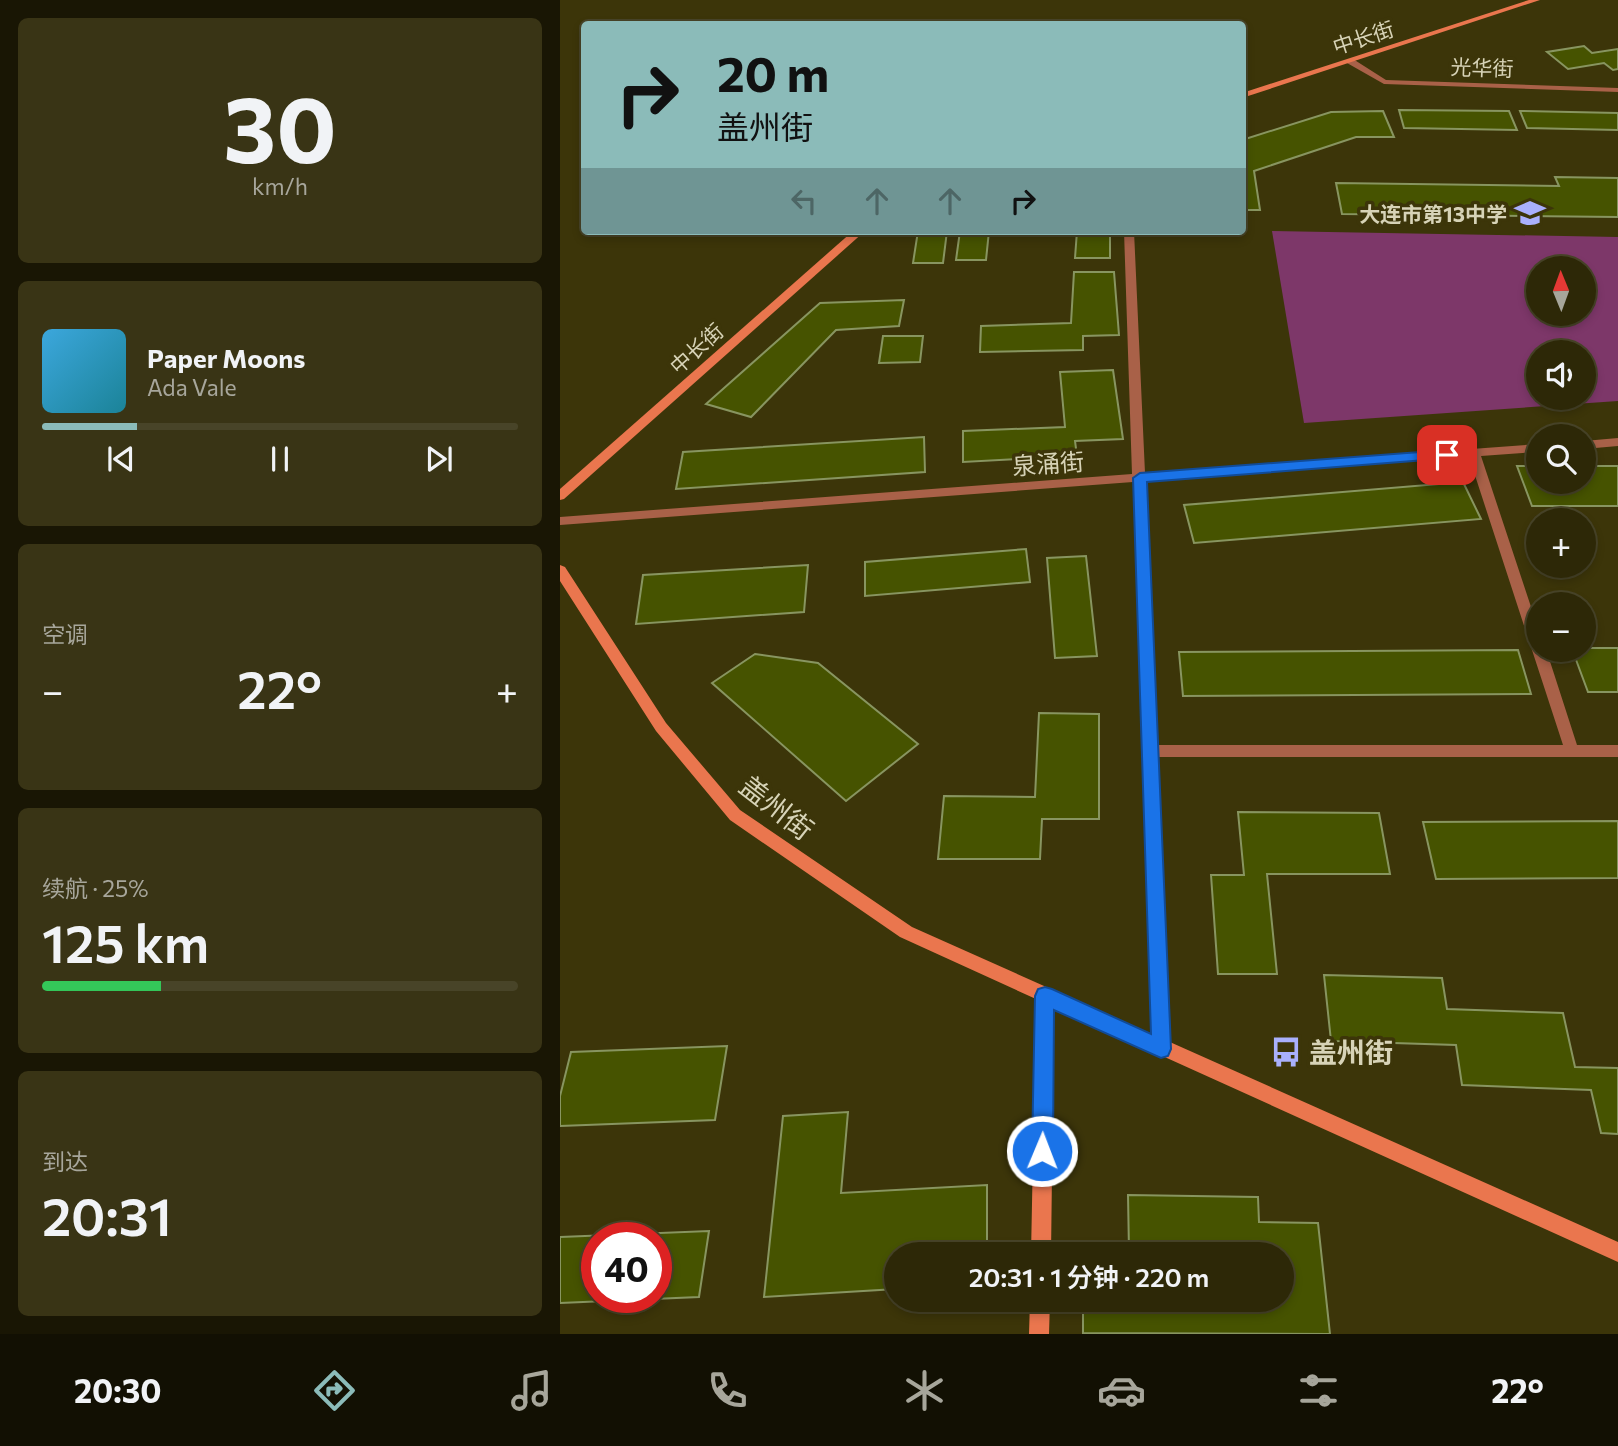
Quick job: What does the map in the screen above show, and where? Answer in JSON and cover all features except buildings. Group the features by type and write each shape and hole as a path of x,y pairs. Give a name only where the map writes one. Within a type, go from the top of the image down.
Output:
{"street":[{"name":"中长街","path":"1246,95 1536,0"},
{"name":"光华街","path":"1350,61 1384,82 1618,90"},
{"name":"中长街","path":"560,496 853,235"},
{"path":"1129,235 1161,1049"},
{"path":"1596,443 1618,442"},
{"name":"泉涌街","path":"560,521 1526,449"},
{"path":"1475,453 1526,609"},
{"name":"盖州街","path":"560,570 661,727 735,815 906,932 1161,1049 1618,1252"},
{"path":"1543,662 1572,751"},
{"path":"1150,751 1618,751"},
{"path":"1041,1242 1045,996"},
{"path":"1039,1334 1040,1312"}],"shaded area":[{"path":"1272,231 1618,237 1618,401 1596,403 1596,340 1526,340 1526,407 1304,423"}],"place":[{"name":"大连市第13中学","path":"1530,213"},
{"name":"盖州街","path":"1286,1052"}],"route":[{"path":"1042,1151 1045,996 1161,1049 1140,478 1447,455"}]}
